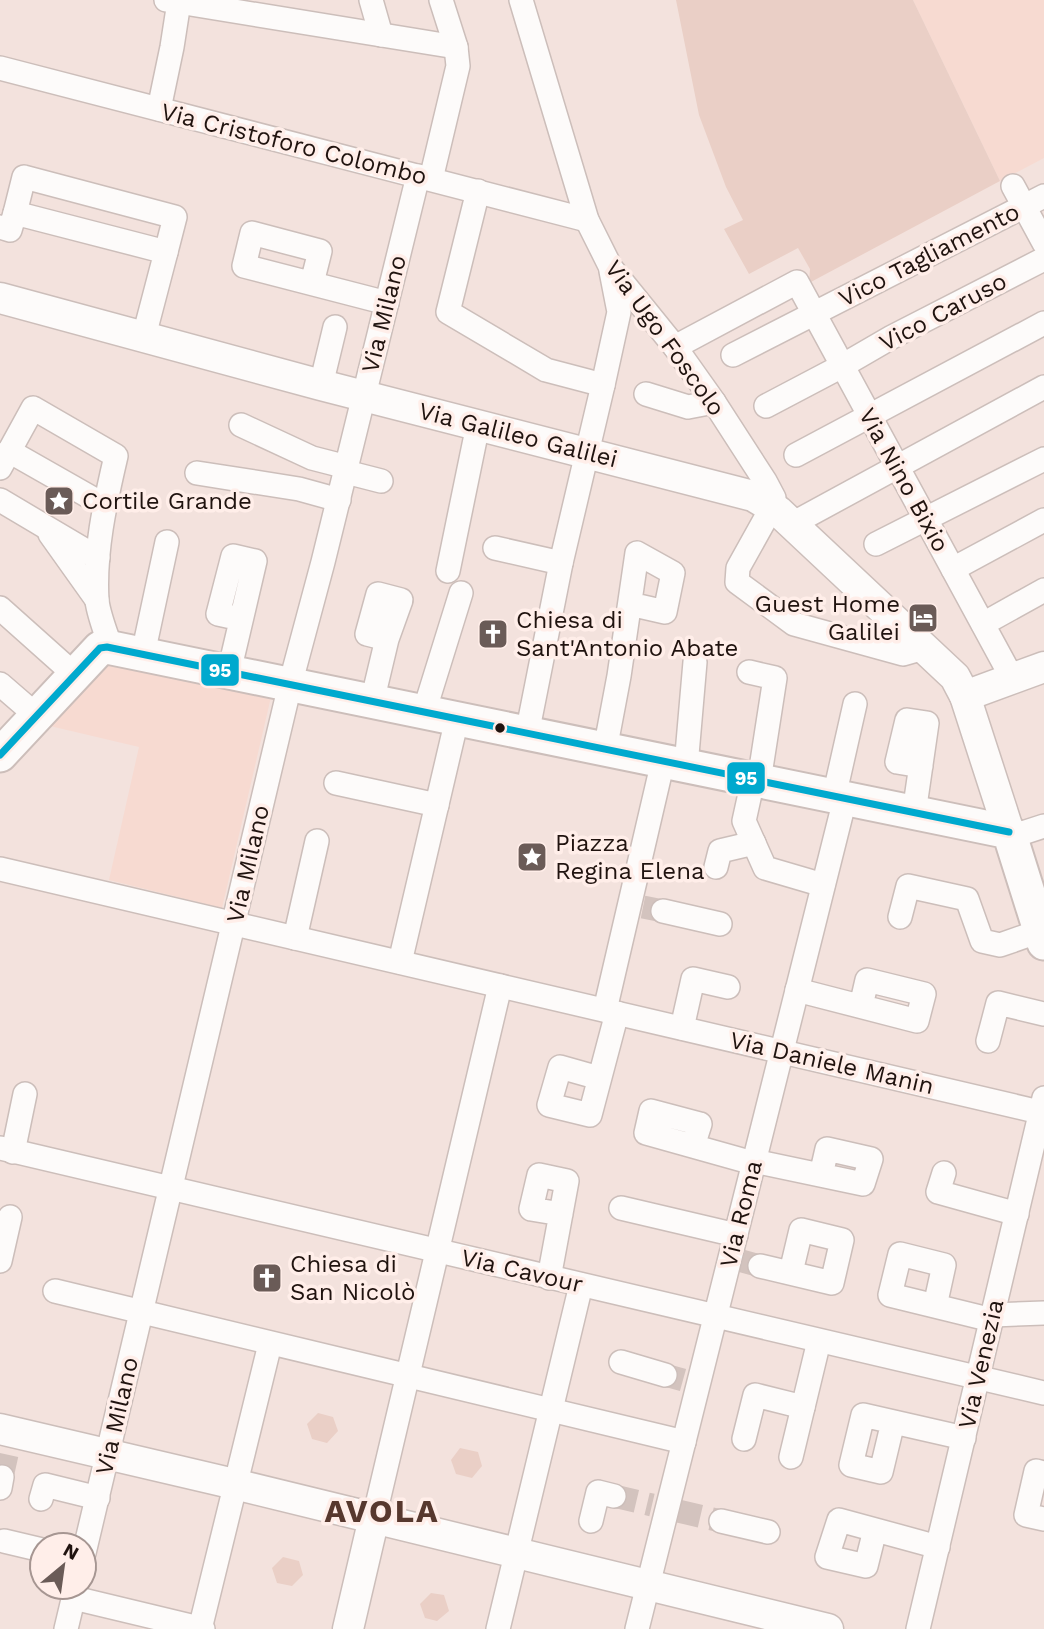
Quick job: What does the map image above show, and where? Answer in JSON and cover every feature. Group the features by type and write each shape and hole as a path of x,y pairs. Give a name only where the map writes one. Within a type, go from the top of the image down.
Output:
{"main road":[{"path":"0,755 100,648 111,648 527,734 606,741 676,764 1009,834 1042,937"}],"street":[{"path":"300,0 307,23"},
{"path":"370,0 381,35"},
{"path":"159,109 172,47 173,1 235,6 307,23 456,47 441,0"},
{"name":"Via Ugo Foscolo","path":"521,0 587,220 611,268 675,347 714,402 765,481 782,516"},
{"name":"Via Milano","path":"90,1531 290,685 387,303 458,66 456,47"},
{"name":"Via Cristoforo Colombo","path":"0,68 587,220"},
{"path":"144,336 166,252 175,217 24,177 7,220 166,252"},
{"path":"1013,186 1034,201 1044,243"},
{"path":"478,191 448,312 546,370 603,385"},
{"name":"Vico Tagliamento","path":"733,355 1034,201"},
{"path":"312,283 320,250 252,233 244,266 387,303"},
{"name":"Vico Caruso","path":"766,406 1044,259"},
{"path":"527,734 561,563 619,312 611,268"},
{"name":"Via Nino Bixio","path":"675,347 797,282 1012,678"},
{"name":"Via Galileo Galilei","path":"1,300 753,496 782,516 955,677 965,696 1009,834"},
{"path":"796,456 1044,323"},
{"path":"321,385 335,327"},
{"path":"924,648 903,653 794,624 737,582 738,568 782,516 898,467 1044,387"},
{"path":"646,394 688,407 714,402"},
{"path":"104,505 5,459 33,408 116,456 104,505 98,558 97,600 111,648"},
{"path":"241,425 312,458 381,481"},
{"path":"448,572 478,425"},
{"path":"876,544 1044,459"},
{"path":"197,473 299,489 338,500"},
{"path":"0,500 98,558"},
{"path":"953,569 1044,520"},
{"path":"44,527 97,600"},
{"path":"143,654 167,542"},
{"path":"495,548 561,563"},
{"path":"606,741 637,553 673,573 665,612 630,604"},
{"path":"229,672 255,561 233,556"},
{"path":"983,624 1044,590"},
{"path":"0,869 393,961 430,804 461,593"},
{"path":"372,702 387,639 401,600 378,594"},
{"path":"0,608 75,675"},
{"path":"599,1078 560,1067 550,1105 590,1115 599,1078 614,1016 645,907 695,662"},
{"path":"965,696 1044,667"},
{"path":"749,673 775,678 756,781 744,821 765,868 823,885"},
{"path":"0,684 37,716"},
{"name":"Via Roma","path":"637,1629 684,1442 682,1380 744,1262 736,1235 823,885 855,704"},
{"path":"907,720 927,723 914,813"},
{"path":"335,783 430,804"},
{"path":"1009,834 1044,826"},
{"path":"295,938 317,841"},
{"path":"716,867 720,851 754,843"},
{"path":"900,917 908,886 967,899 982,941 1000,945 1042,937"},
{"path":"645,907 720,924"},
{"name":"Via Daniele Manin","path":"393,961 498,993 681,1028 1043,1108"},
{"path":"681,1028 693,979 728,987"},
{"path":"797,990 861,1006 867,979 924,995 917,1021"},
{"path":"348,1629 498,993"},
{"path":"988,1041 998,1003 1044,1014"},
{"path":"7,1150 25,1094"},
{"name":"Via Venezia","path":"918,1629 1043,1108"},
{"path":"650,1111 646,1133 754,1162 863,1184 871,1159"},
{"name":"Via Cavour","path":"7,1150 1044,1393"},
{"path":"944,1173 939,1192 1017,1214"},
{"path":"549,1278 561,1214 531,1209 539,1175 567,1181"},
{"path":"621,1208 736,1235"},
{"path":"0,1261 10,1217"},
{"path":"744,1262 832,1283 842,1240 801,1230 790,1272"},
{"path":"935,1306 944,1265 900,1254 890,1295 935,1306 992,1317 1044,1313"},
{"path":"498,1629 522,1554 581,1285"},
{"path":"55,1291 265,1343 408,1372 554,1407 684,1442"},
{"path":"791,1457 819,1341"},
{"path":"98,1599 199,1628 230,1483 265,1343"},
{"path":"621,1362 682,1380"},
{"path":"744,1439 755,1395 803,1407"},
{"path":"893,1422 881,1472 851,1465 863,1415 964,1438"},
{"path":"7,1437 108,1454 828,1629"},
{"path":"1044,1473 1036,1471 1026,1515 1044,1519"},
{"path":"41,1499 45,1485 98,1498"},
{"path":"591,1521 598,1493 614,1496"},
{"path":"875,1530 866,1566 827,1557 839,1520 938,1547"},
{"path":"721,1521 768,1532"},
{"path":"4,1541 28,1547"},
{"path":"66,1629 73,1601"}],"shaded area":[{"path":"676,0 913,0 1000,181 809,283 810,269 798,248 749,274 724,229 743,220 726,187 699,115"},
{"path":"913,0 1044,0 1044,158 1000,181"},
{"path":"101,664 271,697 222,908 109,880 139,747 50,726"},
{"path":"318,1413 333,1417 338,1431 327,1443 312,1439 307,1424"},
{"path":"460,1448 478,1452 482,1466 472,1478 456,1474 451,1460"},
{"path":"283,1557 299,1561 303,1575 292,1586 277,1583 272,1568"},
{"path":"431,1593 444,1595 449,1611 437,1621 425,1618 420,1604"}],"tunnel":[{"path":"643,907 663,911"},
{"path":"742,1261 760,1266"},
{"path":"665,1375 683,1380"},
{"path":"2,1477 8,1450"},
{"path":"614,1496 652,1505"},
{"path":"678,1511 721,1521"}],"transit line":[{"name":"95","path":"0,755 100,648 107,647 1009,832"}],"place":[{"name":"Cortile Grande","path":"59,501"},
{"name":"Guest Home Galilei","path":"923,618"},
{"name":"Chiesa di Sant'Antonio Abate","path":"493,634"},
{"name":"Piazza Regina Elena","path":"532,857"},
{"name":"Chiesa di San Nicolò","path":"267,1278"}],"district":[{"name":"AVOLA","path":"382,1511"}]}
